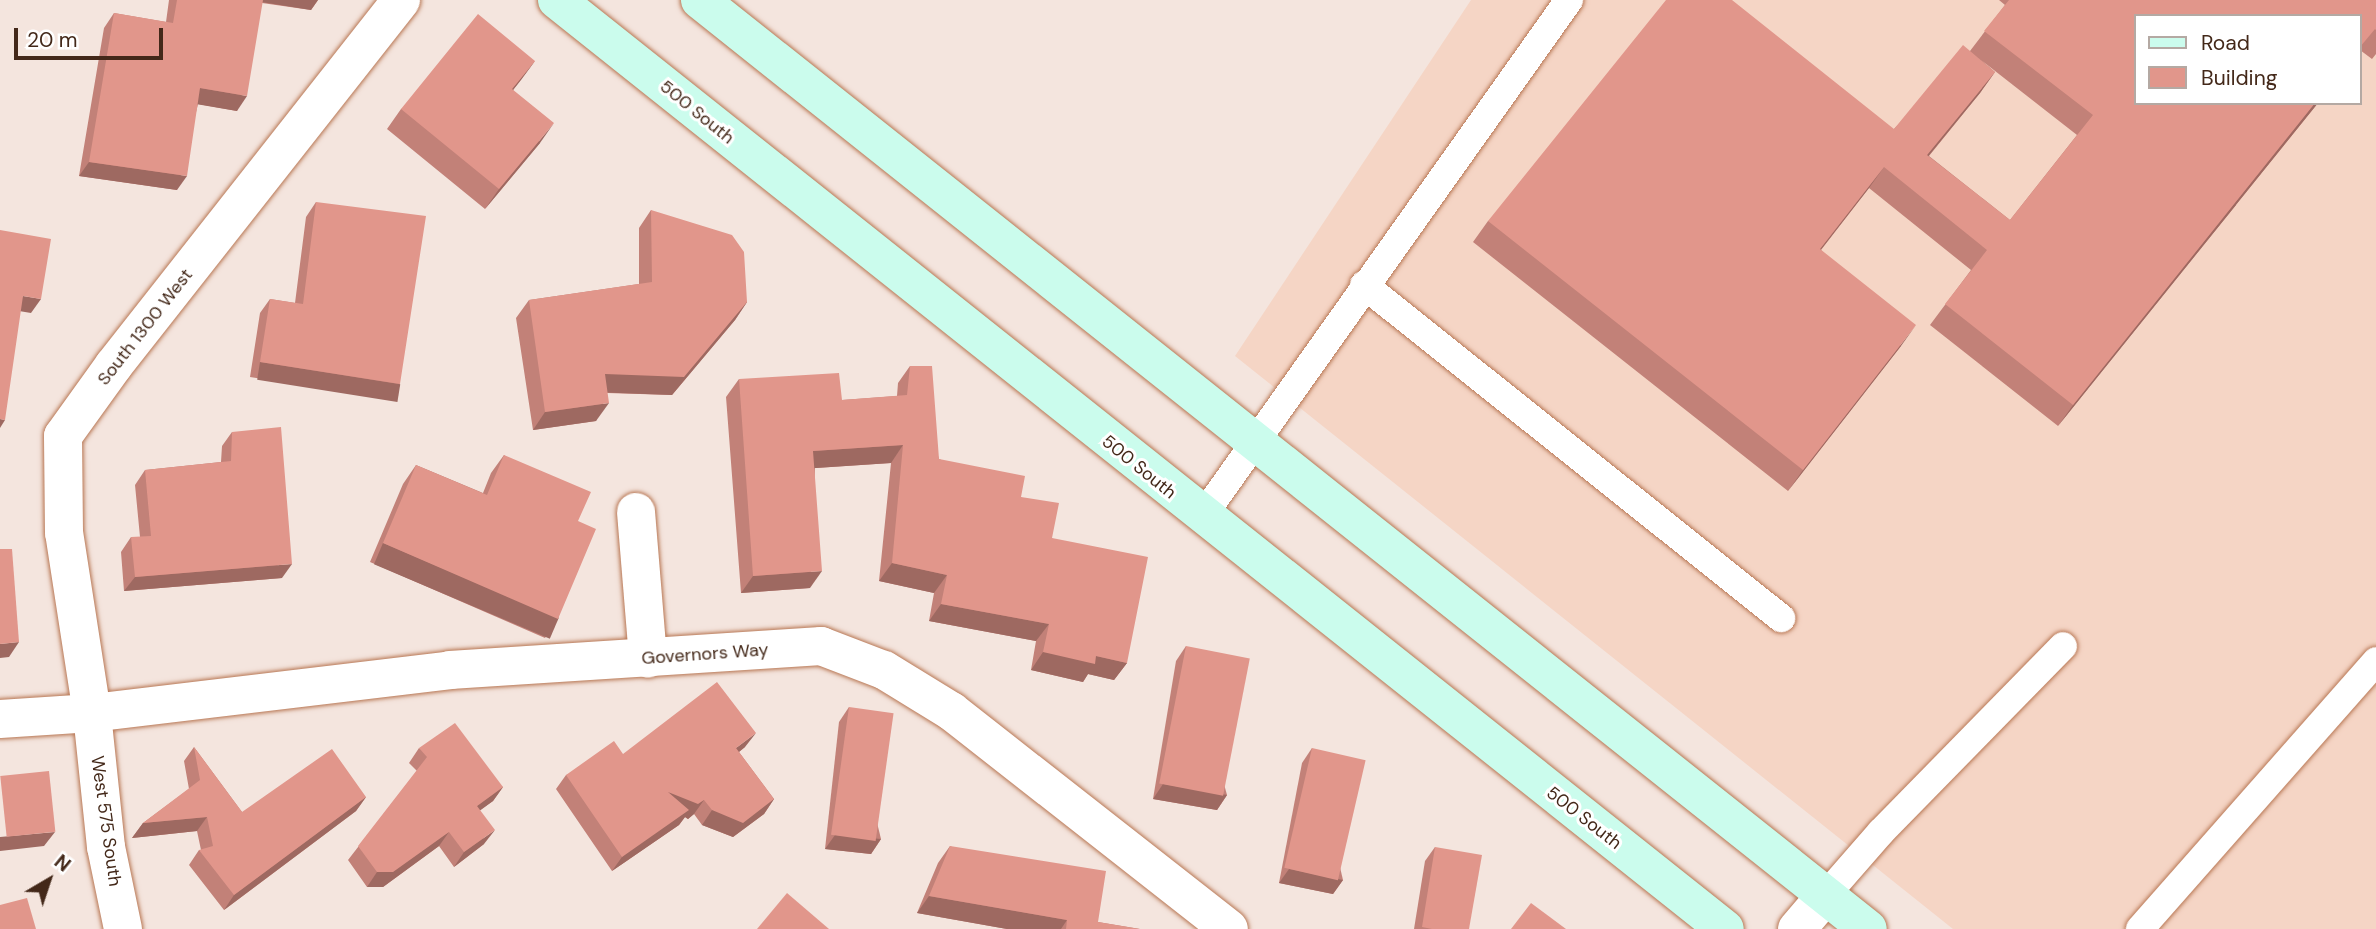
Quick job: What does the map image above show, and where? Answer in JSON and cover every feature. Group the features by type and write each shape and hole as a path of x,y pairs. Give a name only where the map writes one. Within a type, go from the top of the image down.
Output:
{"main road":[{"name":"500 South","path":"557,0 1202,517 1725,929"},
{"path":"700,0 1868,929"}],"street":[{"name":"South 1300 West","path":"92,713 64,533 63,436 114,365 401,0"},
{"path":"636,512 648,659"},
{"name":"Governors Way","path":"0,719 92,713 450,670 821,646 884,670 951,710 1229,929"},
{"name":"West 575 South","path":"92,713 106,846 123,929"},
{"path":"1797,929 1826,895"}],"lane":[{"path":"1202,517 1364,285 1569,0"},
{"path":"1364,285 1781,618"},
{"path":"1826,895 1881,832 2063,646"},
{"path":"2140,929 2376,661"}],"shaded area":[{"path":"1471,0 2376,0 2376,929 1953,929 1235,356"}],"building":[{"path":"177,0 263,0 247,96 200,88 187,176 89,162 114,13 173,23"},
{"path":"1666,0 1732,0 1894,129 1963,45 1995,72 1927,155 2010,220 2093,115 1984,31 2009,0 2376,0 2376,30 2362,45 2362,14 2134,14 2134,105 2313,105 2073,405 1945,304 1987,250 1884,167 1820,249 1916,325 1803,470 1488,221"},
{"path":"478,14 535,61 512,89 554,123 499,189 401,109"},
{"path":"316,202 426,216 400,384 260,362 270,299 303,304"},
{"path":"651,210 732,235 744,252 747,302 684,377 605,374 609,403 545,412 529,300 652,282"},
{"path":"0,230 51,239 41,299 23,296 5,420 0,419"},
{"path":"910,366 932,366 939,459 1025,476 1021,497 1059,503 1052,538 1148,557 1127,663 1096,656 1095,664 1043,652 1049,624 941,604 947,575 892,563 903,445 813,451 822,571 753,576 739,379 839,373 842,400 907,395"},
{"path":"281,427 292,564 135,577 131,537 151,536 145,470 231,461 232,432"},
{"path":"504,455 591,492 578,521 596,529 558,619 383,543 416,465 487,495"},
{"path":"0,549 12,549 19,642 0,644"},
{"path":"1186,646 1250,658 1223,796 1159,783"},
{"path":"717,682 756,733 736,748 774,799 743,823 712,810 704,800 698,804 668,792 689,810 622,857 566,775 614,741 623,754"},
{"path":"849,707 894,713 876,841 831,835"},
{"path":"455,723 503,787 477,806 495,830 464,852 449,832 393,872 377,872 358,846 427,757 419,748"},
{"path":"194,747 242,812 332,749 366,797 234,895 199,850 213,846 207,817 143,823 200,780"},
{"path":"1312,748 1366,760 1338,880 1284,868"},
{"path":"49,771 55,832 7,837 0,776"},
{"path":"950,846 1106,871 1098,922 1140,929 1066,929 1067,920 929,896"},
{"path":"1435,847 1482,855 1469,929 1422,927"},
{"path":"787,893 829,929 757,929"},
{"path":"27,898 36,929 0,929 0,905"},
{"path":"1531,903 1566,929 1511,929"}]}
